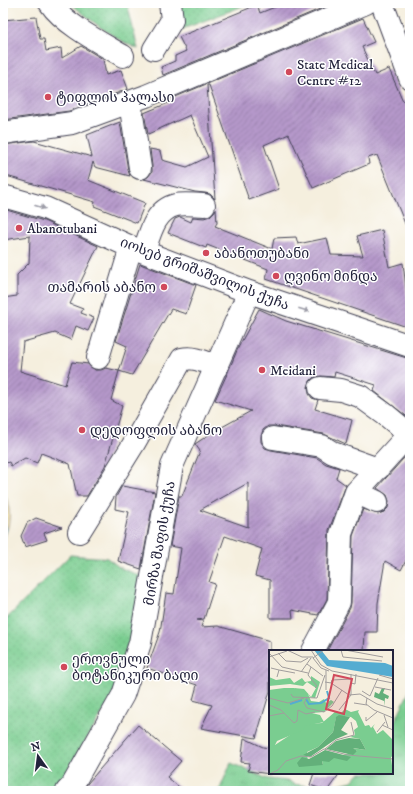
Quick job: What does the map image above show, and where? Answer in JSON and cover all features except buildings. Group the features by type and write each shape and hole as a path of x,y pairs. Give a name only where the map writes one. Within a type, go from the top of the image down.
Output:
{"street":[{"path":"50,3 54,9 84,32 123,56"},
{"path":"154,50 172,20 170,3"},
{"path":"3,133 72,123 130,102 366,3"},
{"path":"382,3 410,78"},
{"path":"130,102 140,168"},
{"name":"იოსებ გრიშაშვილის ქუჩა","path":"3,196 45,208 137,249 249,292 410,346"},
{"path":"98,358 137,249 164,209 177,204 204,205"},
{"name":"მირზა შაფის ქუჩა","path":"67,791 72,786 123,695 140,643 172,466 249,292"},
{"path":"79,532 134,445 182,359 188,357 216,366"},
{"path":"314,650 339,602 341,534 356,492 410,434 386,414 360,396 341,390 320,388"},
{"path":"273,438 322,446 333,453 378,469"},
{"path":"356,492 377,502"}],"green space":[{"path":"70,3 127,3 138,49 94,23"},
{"path":"165,3 251,3 172,33"},
{"name":"ეროვნული ბოტანიკური ბაღი","path":"70,555 107,558 119,567 152,581 115,693 55,791 3,791 3,622"},
{"path":"410,690 410,791 219,791 231,763 268,779 290,781 293,784 324,788 352,781 358,774 393,774 393,725"}],"sand":[{"path":"3,488 8,502 9,520 3,541"}],"waterway":[{"path":"3,519 3,532"}],"place":[{"name":"State Medical Centre #12","path":"289,72"},
{"name":"ტიფლის პალასი","path":"48,97"},
{"name":"Abanotubani","path":"19,228"},
{"name":"აბანოთუბანი","path":"206,253"},
{"name":"ღვინო მინდა","path":"276,276"},
{"name":"თამარის აბანო","path":"164,287"},
{"name":"Meidani","path":"262,370"},
{"name":"დედოფლის აბანო","path":"82,430"},
{"name":"ეროვნული ბოტანიკური ბაღი","path":"64,667"}]}
